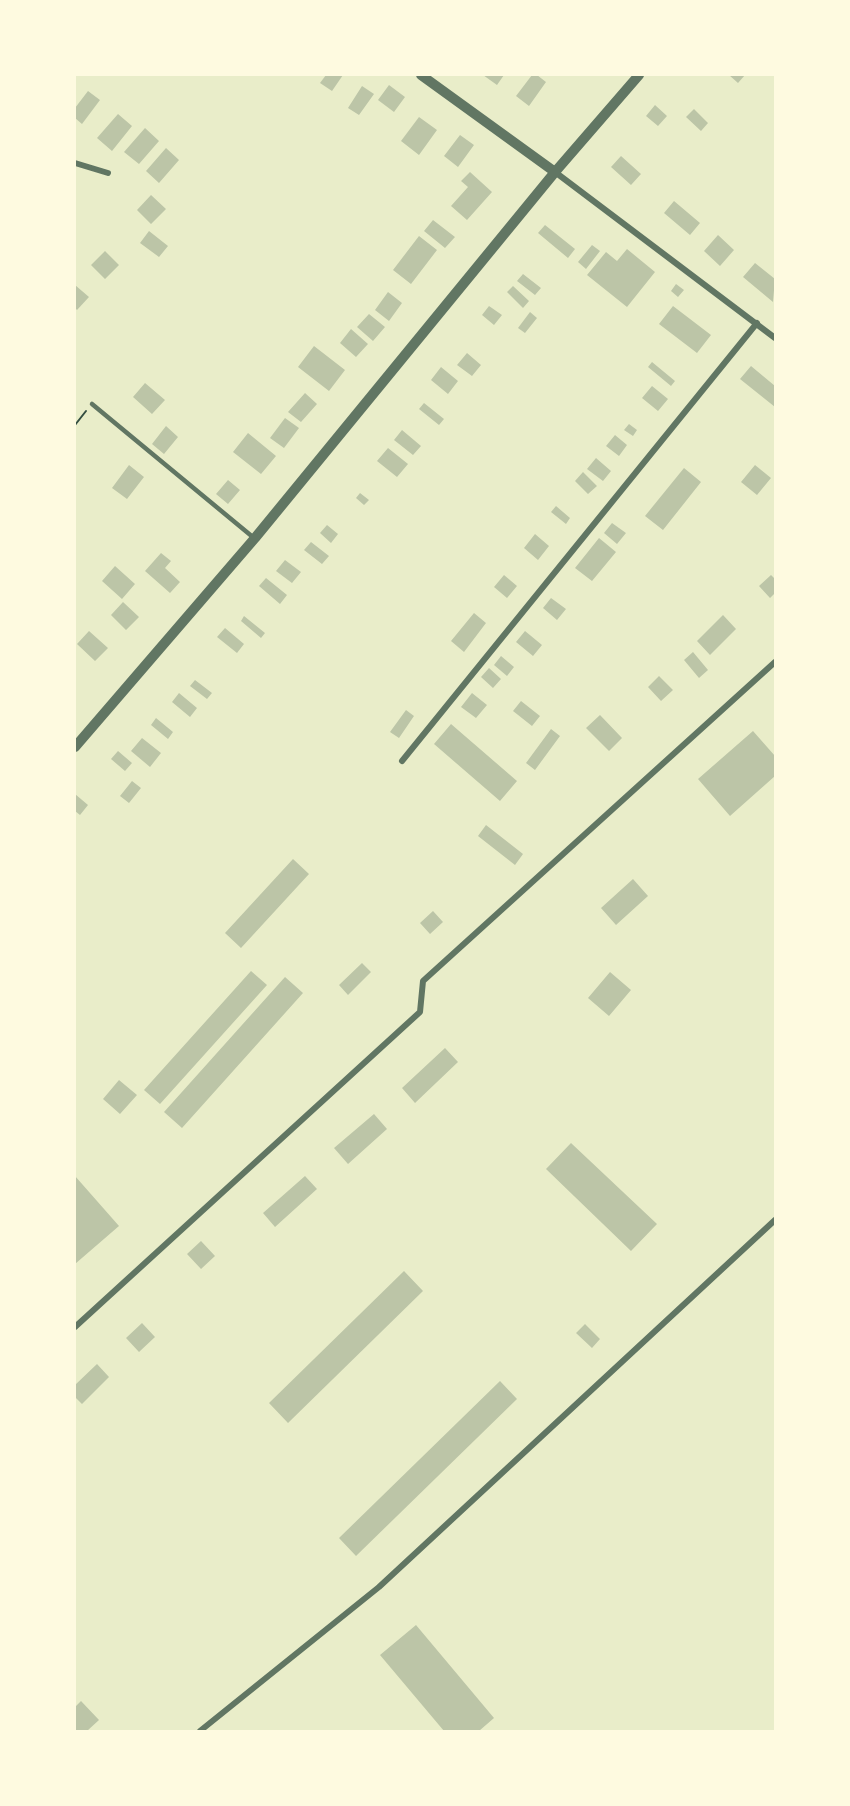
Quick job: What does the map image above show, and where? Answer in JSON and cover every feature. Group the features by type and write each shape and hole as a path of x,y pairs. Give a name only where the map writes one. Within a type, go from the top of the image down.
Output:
{"street":[{"path":"421,75 555,172 775,338"},
{"path":"75,747 255,538 555,172 639,75"},
{"path":"75,163 108,173"},
{"path":"402,761 757,323"},
{"path":"75,1327 420,1012 423,981 775,662"},
{"path":"200,1731 379,1587 775,1220"}],"lane":[{"path":"92,404 255,538"}],"path":[{"path":"75,425 92,404"}],"building":[{"path":"326,75 343,75 332,91 320,83"},
{"path":"483,75 504,75 497,85"},
{"path":"532,75 537,75 546,82 529,106 516,96"},
{"path":"729,75 745,75 738,83"},
{"path":"389,85 405,97 394,112 378,100"},
{"path":"362,86 374,94 359,115 348,108"},
{"path":"88,91 100,100 82,124 75,118 75,108"},
{"path":"655,105 667,116 658,126 646,116"},
{"path":"694,109 708,123 701,131 686,117"},
{"path":"118,114 132,126 112,151 97,138"},
{"path":"419,117 437,130 419,155 401,141"},
{"path":"145,128 159,141 139,164 124,152"},
{"path":"460,135 474,145 458,167 444,156"},
{"path":"166,148 179,160 159,183 146,171"},
{"path":"621,156 641,174 631,185 611,167"},
{"path":"470,172 492,192 467,220 451,206 468,187 461,181"},
{"path":"151,195 166,209 151,224 137,210"},
{"path":"674,201 700,223 690,235 664,213"},
{"path":"433,220 455,237 445,248 424,231"},
{"path":"545,225 575,249 568,258 538,233"},
{"path":"149,231 168,246 159,257 140,243"},
{"path":"718,235 734,250 720,266 704,251"},
{"path":"419,236 437,250 411,284 393,270"},
{"path":"592,245 600,251 586,269 578,262"},
{"path":"627,249 655,272 627,307 587,275 606,252 617,261"},
{"path":"105,251 119,265 105,279 91,265"},
{"path":"755,263 775,279 773,302 743,277"},
{"path":"523,274 541,288 535,295 517,281"},
{"path":"676,284 684,290 678,297 671,291"},
{"path":"75,285 89,297 77,310 75,308"},
{"path":"513,286 529,301 523,308 507,292"},
{"path":"388,292 402,303 389,321 375,310"},
{"path":"489,306 502,315 494,325 482,315"},
{"path":"673,306 711,335 697,353 659,324"},
{"path":"530,312 537,318 525,333 518,328"},
{"path":"369,314 385,327 373,341 357,327"},
{"path":"351,329 368,344 356,357 340,343"},
{"path":"314,346 345,370 329,391 298,367"},
{"path":"467,353 481,365 472,376 457,365"},
{"path":"652,362 675,381 671,386 648,367"},
{"path":"751,366 775,386 775,407 740,379"},
{"path":"441,367 458,381 448,394 431,380"},
{"path":"145,383 165,400 152,414 133,397"},
{"path":"652,386 668,399 658,411 642,398"},
{"path":"305,393 317,404 301,422 288,412"},
{"path":"424,403 444,419 439,425 419,409"},
{"path":"285,418 299,428 284,448 270,438"},
{"path":"629,424 637,430 633,436 624,430"},
{"path":"166,426 178,437 164,454 152,444"},
{"path":"402,430 421,446 413,455 394,440"},
{"path":"248,433 276,456 261,474 233,452"},
{"path":"615,435 627,445 619,456 606,446"},
{"path":"388,448 408,464 397,477 377,461"},
{"path":"596,458 611,471 603,481 587,469"},
{"path":"129,465 144,477 127,499 112,488"},
{"path":"755,465 771,478 757,495 741,482"},
{"path":"684,468 701,482 663,530 645,516"},
{"path":"583,472 597,486 588,494 575,481"},
{"path":"228,480 240,490 228,504 216,494"},
{"path":"360,493 369,500 364,505 356,498"},
{"path":"556,506 570,518 566,524 551,512"},
{"path":"612,523 626,533 617,544 604,533"},
{"path":"327,525 338,534 331,543 320,533"},
{"path":"535,534 549,546 538,560 524,548"},
{"path":"599,538 616,552 592,581 575,568"},
{"path":"311,542 329,556 322,564 304,550"},
{"path":"161,553 171,561 165,568 180,582 170,593 145,571"},
{"path":"285,560 301,572 292,583 276,571"},
{"path":"115,566 135,584 122,599 102,581"},
{"path":"504,575 517,586 507,598 494,587"},
{"path":"771,575 775,579 775,593 770,598 759,586"},
{"path":"266,578 287,595 280,604 259,586"},
{"path":"551,598 566,609 557,620 543,608"},
{"path":"123,602 139,617 126,630 111,615"},
{"path":"474,613 486,623 464,652 451,641"},
{"path":"723,615 736,629 710,655 697,641"},
{"path":"244,616 265,633 261,638 241,621"},
{"path":"225,628 244,644 237,653 217,637"},
{"path":"89,631 108,648 95,661 77,644"},
{"path":"525,631 542,645 533,656 516,642"},
{"path":"693,652 708,670 699,678 684,660"},
{"path":"501,656 514,667 507,676 494,665"},
{"path":"489,668 501,679 493,688 481,677"},
{"path":"659,676 673,690 661,701 648,687"},
{"path":"195,680 212,693 207,699 190,686"},
{"path":"179,693 197,708 190,717 172,702"},
{"path":"472,693 487,705 476,718 461,707"},
{"path":"521,701 540,716 532,726 513,711"},
{"path":"406,710 414,716 399,738 390,732"},
{"path":"600,715 622,738 609,751 586,728"},
{"path":"156,718 173,732 168,739 151,725"},
{"path":"451,724 517,781 500,801 434,744"},
{"path":"551,729 560,736 535,770 526,763"},
{"path":"753,731 775,756 775,776 730,816 698,779"},
{"path":"142,738 161,753 150,767 131,751"},
{"path":"118,751 132,763 125,771 111,759"},
{"path":"132,781 141,788 129,803 120,796"},
{"path":"75,794 88,805 80,815 75,811"},
{"path":"486,825 523,854 515,865 478,836"},
{"path":"293,859 309,874 241,948 225,933"},
{"path":"633,879 648,896 616,925 601,908"},
{"path":"433,911 443,922 430,934 420,923"},
{"path":"362,963 371,972 348,995 339,985"},
{"path":"251,971 267,985 160,1104 144,1090"},
{"path":"610,972 631,990 609,1016 588,998"},
{"path":"285,977 303,993 182,1128 164,1112"},
{"path":"445,1048 458,1062 415,1103 402,1088"},
{"path":"119,1080 137,1095 120,1114 103,1099"},
{"path":"374,1114 387,1129 348,1164 334,1148"},
{"path":"571,1143 657,1224 631,1251 546,1169"},
{"path":"75,1176 119,1226 75,1264"},
{"path":"305,1176 317,1189 275,1227 263,1213"},
{"path":"201,1241 215,1256 201,1269 187,1254"},
{"path":"404,1271 423,1291 288,1423 269,1403"},
{"path":"142,1323 155,1337 139,1352 126,1338"},
{"path":"585,1324 600,1339 592,1348 576,1333"},
{"path":"97,1364 109,1377 82,1404 75,1397 75,1385"},
{"path":"500,1381 517,1399 356,1556 339,1538"},
{"path":"416,1625 494,1718 479,1731 444,1731 380,1655"},
{"path":"81,1701 99,1720 87,1731 75,1731 75,1707"}]}
